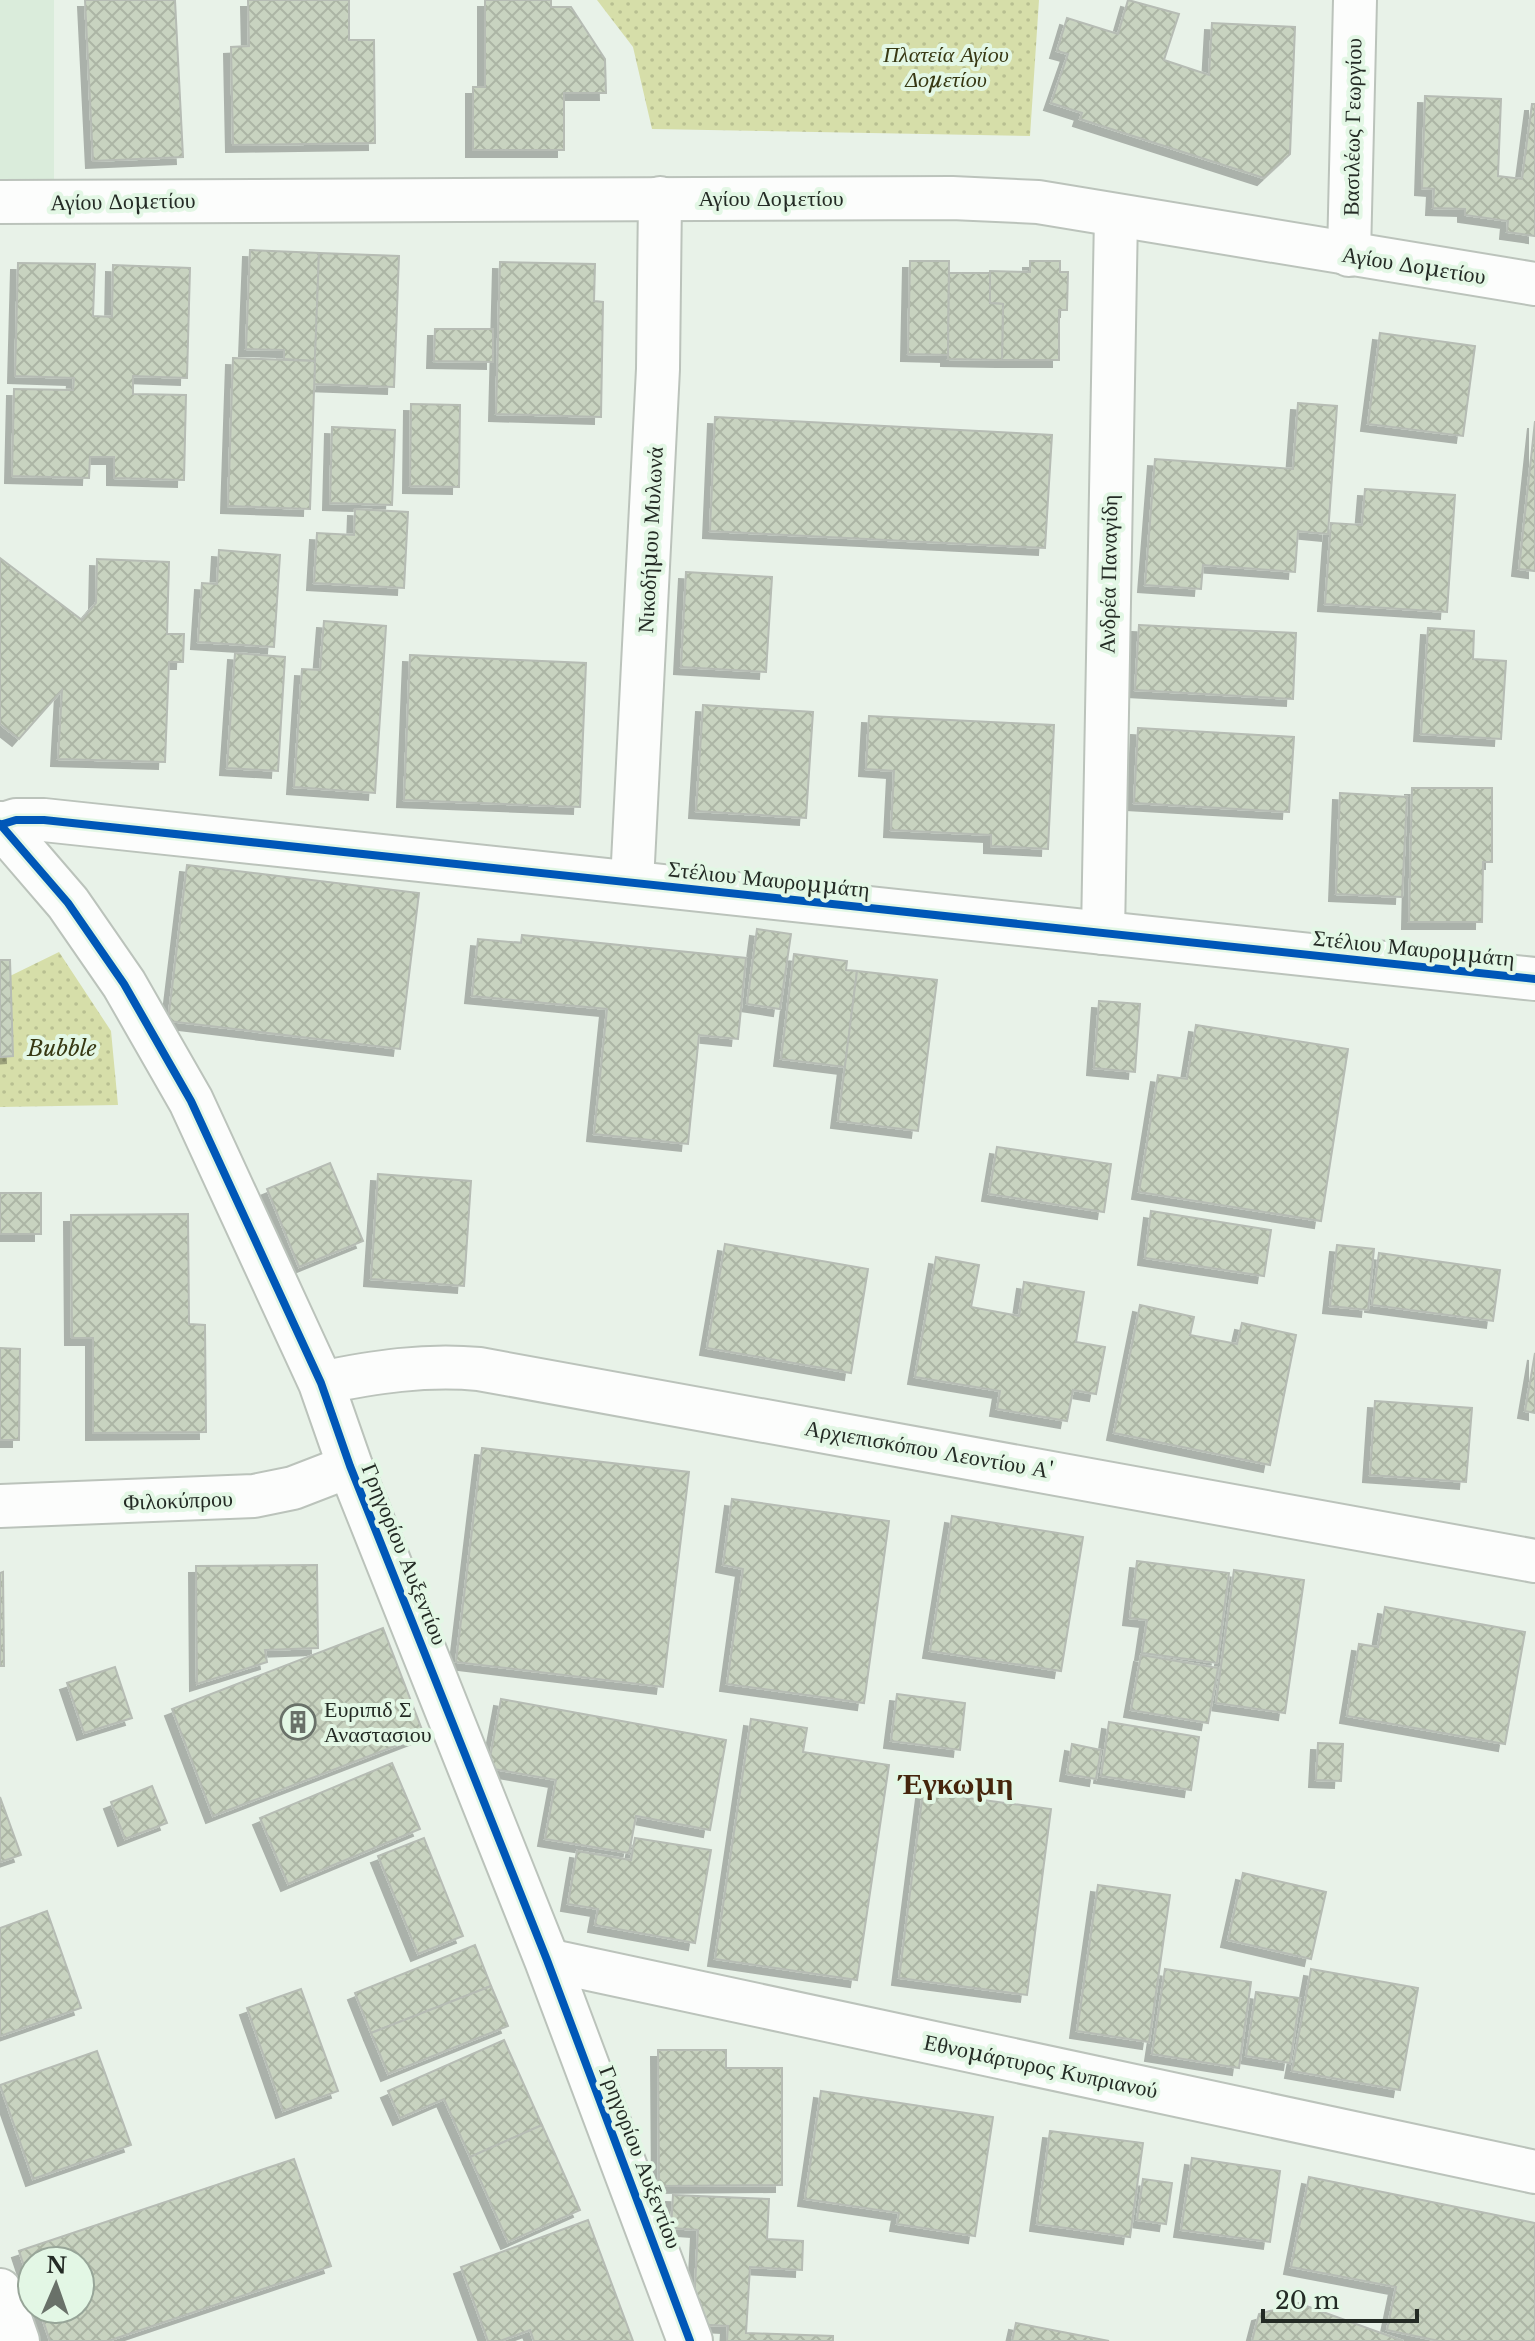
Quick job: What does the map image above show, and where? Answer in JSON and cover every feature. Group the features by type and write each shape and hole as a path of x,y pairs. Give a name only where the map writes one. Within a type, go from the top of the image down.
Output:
{"street":[{"name":"Βασιλέως Γεωργίου","path":"1349,255 1355,0"},
{"name":"Νικοδήμου Μυλωνά","path":"632,882 658,369 660,198"},
{"name":"Αγίου Δομετίου","path":"0,202 952,198 1038,202 1535,284"},
{"name":"Ανδρέα Παναγίδη","path":"1103,933 1116,216"},
{"name":"Στέλιου Μαυρομμάτη","path":"0,825 16,820 44,820 1535,979"},
{"name":"Γρηγορίου Αυξεντίου","path":"0,825 68,903 139,1010 191,1101 321,1383 350,1466 547,1960 690,2341"},
{"name":"Αρχιεπισκόπου Λεοντίου Α'","path":"321,1383 382,1371 443,1366 479,1369 1535,1561"},
{"name":"Φιλοκύπρου","path":"0,1506 254,1496 293,1488 350,1466"},
{"name":"Εθνομάρτυρος Κυπριανού","path":"547,1960 1535,2172"},
{"path":"0,2290 18,2341"}],"shaded area":[{"path":"0,0 54,0 54,185 0,185"}],"green space":[{"name":"Πλατεία Αγίου Δομετίου","path":"597,0 1039,0 1030,136 652,129 633,47"},
{"name":"Bubble","path":"59,952 111,1031 118,1105 0,1107 0,1057 13,1056 10,976"}],"building":[{"path":"85,0 175,0 183,157 93,161"},
{"path":"248,0 349,0 349,40 374,40 375,143 233,145 231,47 249,46"},
{"path":"485,0 551,0 551,7 571,7 605,59 606,93 564,93 564,150 473,150 473,87 485,87"},
{"path":"1128,0 1179,14 1164,60 1209,75 1212,23 1295,27 1290,154 1264,178 1080,119 1082,113 1051,103 1068,54 1057,51 1067,18 1118,34"},
{"path":"1425,96 1501,99 1498,176 1522,179 1532,104 1535,104 1535,236 1507,232 1508,221 1465,215 1465,209 1433,208 1434,189 1422,188"},
{"path":"250,250 319,253 315,361 284,359 284,350 246,349"},
{"path":"319,253 399,256 394,387 314,384"},
{"path":"910,261 949,261 948,355 908,354"},
{"path":"1030,261 1060,261 1060,272 1068,272 1067,310 1059,310 1059,360 1002,360 1003,304 990,303 990,271 1030,272"},
{"path":"500,262 595,264 594,301 603,302 601,417 496,414"},
{"path":"18,263 95,264 93,316 112,317 113,265 190,268 187,378 133,376 133,394 186,395 184,480 114,478 114,457 90,457 89,478 12,476 14,389 73,390 74,378 15,376"},
{"path":"949,273 990,273 990,303 1003,304 1002,360 948,359"},
{"path":"435,329 493,329 493,362 434,361"},
{"path":"1380,333 1475,346 1463,436 1368,424"},
{"path":"233,358 315,361 310,509 228,506"},
{"path":"1298,403 1337,406 1328,534 1298,531 1295,572 1203,565 1201,589 1145,585 1155,459 1293,469"},
{"path":"411,404 460,405 459,487 410,486"},
{"path":"715,417 1052,435 1045,548 710,531"},
{"path":"1535,421 1535,571 1519,569"},
{"path":"332,427 395,430 392,505 330,503"},
{"path":"1365,489 1455,495 1447,612 1325,604 1331,523 1362,525"},
{"path":"355,509 408,512 404,588 314,583 317,533 354,535"},
{"path":"219,550 280,555 274,647 198,642 202,583 217,584"},
{"path":"0,558 82,620 96,603 97,559 169,562 167,634 184,634 183,662 169,662 165,762 58,759 62,690 19,739 0,724"},
{"path":"686,572 772,577 766,672 681,667"},
{"path":"324,621 386,626 375,793 294,787 302,669 320,670"},
{"path":"1139,625 1296,633 1293,699 1135,690"},
{"path":"1428,628 1474,631 1473,659 1506,661 1501,739 1421,734"},
{"path":"235,653 285,657 278,771 227,768"},
{"path":"410,655 586,663 580,807 404,800"},
{"path":"703,705 813,712 806,818 696,811"},
{"path":"869,716 1054,725 1048,849 991,846 991,835 891,830 894,771 866,769"},
{"path":"1138,728 1294,737 1289,812 1134,803"},
{"path":"1412,788 1492,788 1492,862 1483,862 1482,922 1409,922"},
{"path":"1340,793 1407,797 1402,897 1336,894"},
{"path":"187,865 419,893 400,1049 168,1021"},
{"path":"757,929 791,934 780,1009 747,1004"},
{"path":"522,935 746,958 738,1039 699,1035 688,1144 594,1134 607,1009 472,996 478,939 521,943"},
{"path":"794,954 847,961 846,970 857,971 845,1067 781,1059"},
{"path":"0,960 10,960 13,1056 0,1057"},
{"path":"857,971 937,980 918,1131 838,1121"},
{"path":"1099,1001 1140,1004 1135,1072 1094,1068"},
{"path":"1196,1025 1348,1049 1321,1221 1139,1192 1158,1075 1187,1079"},
{"path":"997,1147 1111,1164 1104,1212 989,1194"},
{"path":"330,1163 363,1241 299,1267 267,1189"},
{"path":"378,1174 471,1181 464,1286 371,1279"},
{"path":"0,1193 41,1193 41,1234 0,1234"},
{"path":"1151,1211 1271,1230 1264,1276 1145,1258"},
{"path":"188,1214 189,1324 205,1325 206,1432 93,1433 93,1338 72,1338 71,1215"},
{"path":"725,1244 868,1269 851,1373 707,1348"},
{"path":"1337,1245 1374,1249 1368,1310 1330,1306"},
{"path":"1379,1253 1500,1270 1493,1321 1372,1305"},
{"path":"936,1257 979,1265 971,1307 1019,1316 1024,1282 1084,1292 1076,1342 1105,1347 1096,1394 1073,1390 1067,1421 997,1409 1000,1391 915,1377"},
{"path":"1140,1305 1194,1317 1190,1335 1237,1344 1242,1323 1296,1335 1270,1465 1114,1433"},
{"path":"0,1348 20,1349 19,1440 0,1440"},
{"path":"1535,1353 1535,1413 1525,1411"},
{"path":"1375,1401 1472,1408 1466,1482 1370,1475"},
{"path":"482,1448 689,1472 663,1687 456,1662"},
{"path":"732,1499 889,1521 864,1703 727,1684 743,1569 723,1565"},
{"path":"952,1516 1083,1537 1061,1671 930,1651"},
{"path":"1137,1561 1229,1573 1217,1663 1142,1653 1147,1620 1130,1618"},
{"path":"317,1565 318,1648 265,1650 267,1662 197,1684 196,1566"},
{"path":"1234,1570 1304,1580 1285,1713 1216,1703"},
{"path":"3,1572 4,1666 0,1666 0,1573"},
{"path":"1385,1607 1525,1632 1505,1744 1347,1716 1359,1644 1378,1647"},
{"name":"Ευριπιδ Σ Αναστασιου","path":"383,1628 424,1735 213,1816 172,1709"},
{"path":"1141,1655 1218,1668 1208,1723 1131,1710"},
{"path":"115,1667 132,1718 84,1733 67,1683"},
{"path":"897,1694 965,1703 960,1750 891,1741"},
{"path":"501,1699 726,1740 710,1830 636,1816 629,1853 545,1839 556,1780 488,1768"},
{"path":"751,1719 807,1728 803,1752 889,1765 857,1980 715,1959"},
{"path":"1109,1722 1199,1737 1191,1790 1101,1776"},
{"path":"1318,1743 1343,1744 1341,1781 1316,1780"},
{"path":"1072,1744 1101,1750 1096,1779 1067,1774"},
{"path":"392,1763 420,1829 288,1884 260,1818"},
{"path":"152,1786 167,1823 125,1839 111,1802"},
{"path":"923,1792 1051,1809 1027,1995 899,1978"},
{"path":"0,1797 21,1855 0,1862"},
{"path":"424,1838 463,1936 418,1954 378,1856"},
{"path":"635,1838 711,1850 695,1943 595,1925 598,1909 568,1904 577,1851 631,1860"},
{"path":"1243,1873 1326,1892 1311,1959 1228,1940"},
{"path":"1098,1885 1170,1895 1149,2042 1077,2031"},
{"path":"47,1911 81,2008 0,2036 0,1928"},
{"path":"475,1945 491,1986 371,2033 355,1993"},
{"path":"1165,1969 1251,1982 1239,2068 1152,2054"},
{"path":"1311,1969 1418,1988 1400,2090 1292,2071"},
{"path":"491,1986 508,2026 388,2074 371,2033"},
{"path":"301,1989 338,2091 283,2111 247,2008"},
{"path":"1256,1992 1300,1998 1290,2063 1246,2056"},
{"path":"504,2040 542,2125 470,2157 444,2099 400,2118 388,2091"},
{"path":"658,2050 726,2050 726,2068 782,2068 782,2185 659,2186"},
{"path":"97,2051 131,2145 33,2179 0,2085"},
{"path":"821,2091 993,2117 975,2236 897,2224 899,2213 805,2199"},
{"path":"542,2125 580,2210 508,2242 470,2157"},
{"path":"1050,2131 1143,2143 1130,2237 1037,2224"},
{"path":"1192,2158 1280,2171 1270,2242 1181,2230"},
{"path":"294,2159 331,2266 108,2341 50,2341 44,2325 96,2325 96,2245 37,2245"},
{"path":"1309,2177 1535,2223 1535,2341 1439,2341 1387,2330 1396,2287 1291,2267"},
{"path":"1143,2179 1172,2183 1166,2224 1137,2220"},
{"path":"673,2195 769,2199 767,2239 803,2241 802,2270 750,2267 746,2333 833,2336 833,2341 727,2341 728,2326 693,2324 698,2230 671,2228"},
{"path":"588,2220 633,2341 534,2341 530,2330 500,2341 488,2341 461,2267"},
{"path":"1298,2303 1403,2341 1252,2341 1259,2314"},
{"path":"1016,2323 1109,2341 1012,2341"}],"cycle path":[{"path":"0,825 16,820 44,820 1535,979"},
{"path":"0,824 68,903 124,984 191,1101 321,1383 350,1466 547,1960 690,2341"}],"place":[{"name":"Ευριπιδ Σ Αναστασιου","path":"298,1722"}],"district":[{"name":"Έγκωμη","path":"956,1784"}]}
